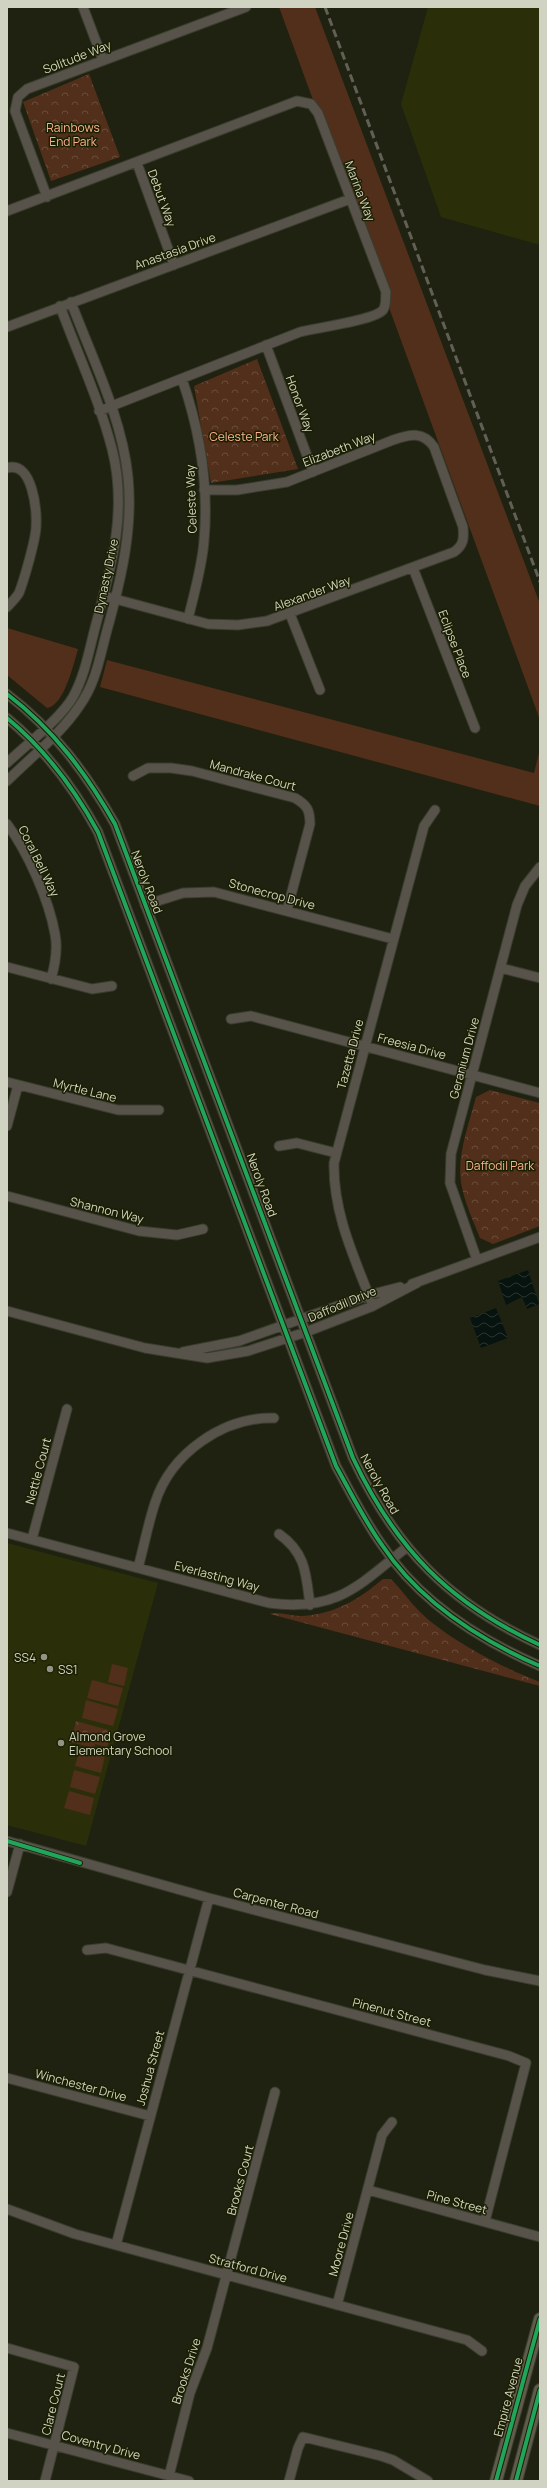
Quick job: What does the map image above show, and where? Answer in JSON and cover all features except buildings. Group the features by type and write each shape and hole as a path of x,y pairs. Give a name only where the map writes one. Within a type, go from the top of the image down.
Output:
{"main road":[{"name":"Empire Avenue","path":"496,2481 540,2319"},
{"path":"516,2481 540,2390"}],"street":[{"path":"83,7 103,60"},
{"name":"Solitude Way","path":"47,197 15,111 18,97 27,89 246,7"},
{"name":"Marina Way","path":"7,211 297,101 303,101 311,104 318,113 386,292 386,304 383,309 368,319 326,325 266,345 99,411"},
{"name":"Debut Way","path":"136,163 174,265"},
{"name":"Anastasia Drive","path":"7,327 350,199"},
{"name":"Dynasty Drive","path":"7,781 54,735 81,705 93,681 115,600 126,549 129,519 128,478 123,446 110,406 71,302"},
{"name":"Dynasty Drive","path":"7,763 45,726 58,716 72,697 83,676 115,554 118,518 117,479 112,449 60,306"},
{"name":"Honor Way","path":"266,345 313,472"},
{"name":"Celeste Way","path":"182,379 192,408 204,473 204,542 188,619"},
{"name":"Elizabeth Way","path":"204,490 237,490 287,482 405,436 419,435 426,438 434,447 449,487"},
{"path":"7,468 12,466 20,469 30,481 36,521 33,541 18,593 7,607"},
{"name":"Alexander Way","path":"104,596 208,624 238,625 267,621 290,614 454,552 462,545 463,527 449,487"},
{"name":"Eclipse Place","path":"413,568 475,728"},
{"path":"290,614 320,690"},
{"name":"Neroly Road","path":"7,694 54,735 93,786 115,824 353,1458 378,1506 407,1547 448,1590 481,1614 540,1645"},
{"path":"7,718 40,748 78,796 98,832 336,1466 362,1515 392,1559 436,1603 462,1624 499,1647 540,1666"},
{"name":"Mandrake Court","path":"133,776 148,768 192,771 295,798 305,804 310,814 310,824 287,910"},
{"name":"Tazetta Drive","path":"373,1306 339,1218 335,1187 336,1153 424,826 435,810"},
{"name":"Coral Bell Way","path":"7,824 40,886 51,916 56,947 52,979"},
{"name":"Geranium Drive","path":"478,1260 450,1183 451,1154 517,905 525,886 540,867"},
{"name":"Stonecrop Drive","path":"145,905 183,893 214,892 393,939"},
{"path":"7,967 92,989 112,986"},
{"path":"501,968 540,978"},
{"name":"Freesia Drive","path":"231,1019 251,1016 540,1093"},
{"name":"Myrtle Lane","path":"7,1082 118,1110 159,1110"},
{"path":"7,1126 18,1085"},
{"path":"279,1146 297,1143 336,1153"},
{"name":"Shannon Way","path":"7,1196 139,1231 177,1236 202,1229"},
{"name":"Daffodil Drive","path":"182,1352 239,1341 369,1296 417,1283 540,1237"},
{"name":"Daffodil Drive","path":"7,1311 145,1348 182,1352 207,1358 227,1356 306,1332 373,1306 417,1283"},
{"name":"Nettle Court","path":"32,1539 66,1409"},
{"path":"138,1568 155,1502 165,1482 177,1464 195,1446 222,1429 253,1418 274,1418"},
{"name":"Everlasting Way","path":"7,1533 269,1603 310,1605 326,1602 350,1592 407,1547"},
{"path":"279,1534 293,1544 299,1555 304,1568 310,1605"},
{"name":"Carpenter Road","path":"7,1841 209,1898 485,1970 540,1981"},
{"path":"7,1892 20,1844"},
{"name":"Joshua Street","path":"116,2245 209,1898"},
{"path":"87,1950 106,1948 189,1970"},
{"name":"Pinenut Street","path":"189,1970 509,2056 526,2063 485,2221"},
{"name":"Winchester Drive","path":"7,2078 150,2116"},
{"name":"Brooks Court","path":"227,2274 275,2092"},
{"name":"Moore Drive","path":"337,2305 382,2135 392,2122"},
{"name":"Pine Street","path":"368,2190 540,2237"},
{"name":"Stratford Drive","path":"7,2209 60,2229 116,2245 467,2340 482,2351"},
{"name":"Brooks Drive","path":"169,2476 190,2393 207,2348 227,2274"},
{"name":"Clare Court","path":"7,2348 74,2367 55,2446"},
{"name":"Coventry Drive","path":"7,2433 189,2481"},
{"path":"289,2481 298,2448 303,2437 388,2458 428,2481"},
{"path":"45,2481 55,2446"}],"shaded area":[{"path":"428,7 540,7 540,245 441,217 401,104"},
{"name":"Almond Grove Elementary School","path":"7,1543 158,1583 86,1846 7,1825"}],"green space":[{"path":"279,7 315,7 540,604 540,720"},
{"name":"Rainbows End Park","path":"89,74 120,157 51,181 23,102"},
{"name":"Celeste Park","path":"257,359 298,469 211,483 194,386"},
{"path":"7,628 78,649 71,673 63,692 53,705 47,708 7,675"},
{"path":"107,660 534,773 540,749 540,806 100,687"},
{"name":"Daffodil Park","path":"490,1090 540,1103 540,1226 493,1244 480,1238 464,1197 460,1171 464,1139 476,1097"},
{"path":"383,1579 391,1579 419,1611 445,1632 493,1661 540,1682 540,1686 270,1614 276,1613 300,1616 323,1613 354,1600"},
{"path":"112,1664 128,1668 124,1686 108,1682"},
{"path":"92,1680 123,1688 118,1706 87,1698"},
{"path":"86,1700 118,1709 113,1726 82,1718"},
{"path":"76,1721 112,1731 107,1747 95,1744 94,1748 71,1742"},
{"path":"80,1749 105,1756 101,1773 75,1766"},
{"path":"74,1770 100,1777 95,1794 70,1787"},
{"path":"69,1791 94,1798 90,1815 64,1808"}],"water":[{"path":"528,1270 539,1304 527,1309 522,1297 506,1305 498,1281"},
{"path":"496,1308 508,1338 481,1348 470,1318"}],"railway":[{"path":"325,7 540,582"}],"cycle path":[{"path":"7,694 40,722 68,753 104,805 115,824 353,1458 370,1490 388,1520 407,1546 428,1570 478,1611 508,1629 540,1645"},
{"path":"7,718 34,743 58,770 79,800 98,832 336,1466 369,1526 397,1565 432,1601 473,1631 495,1644 540,1666"},
{"path":"7,1841 80,1863"},
{"path":"496,2481 540,2319"},
{"path":"516,2481 540,2390"}],"place":[{"name":"SS4","path":"44,1657"},
{"name":"SS1","path":"50,1669"},
{"name":"Almond Grove Elementary School","path":"61,1743"}]}
